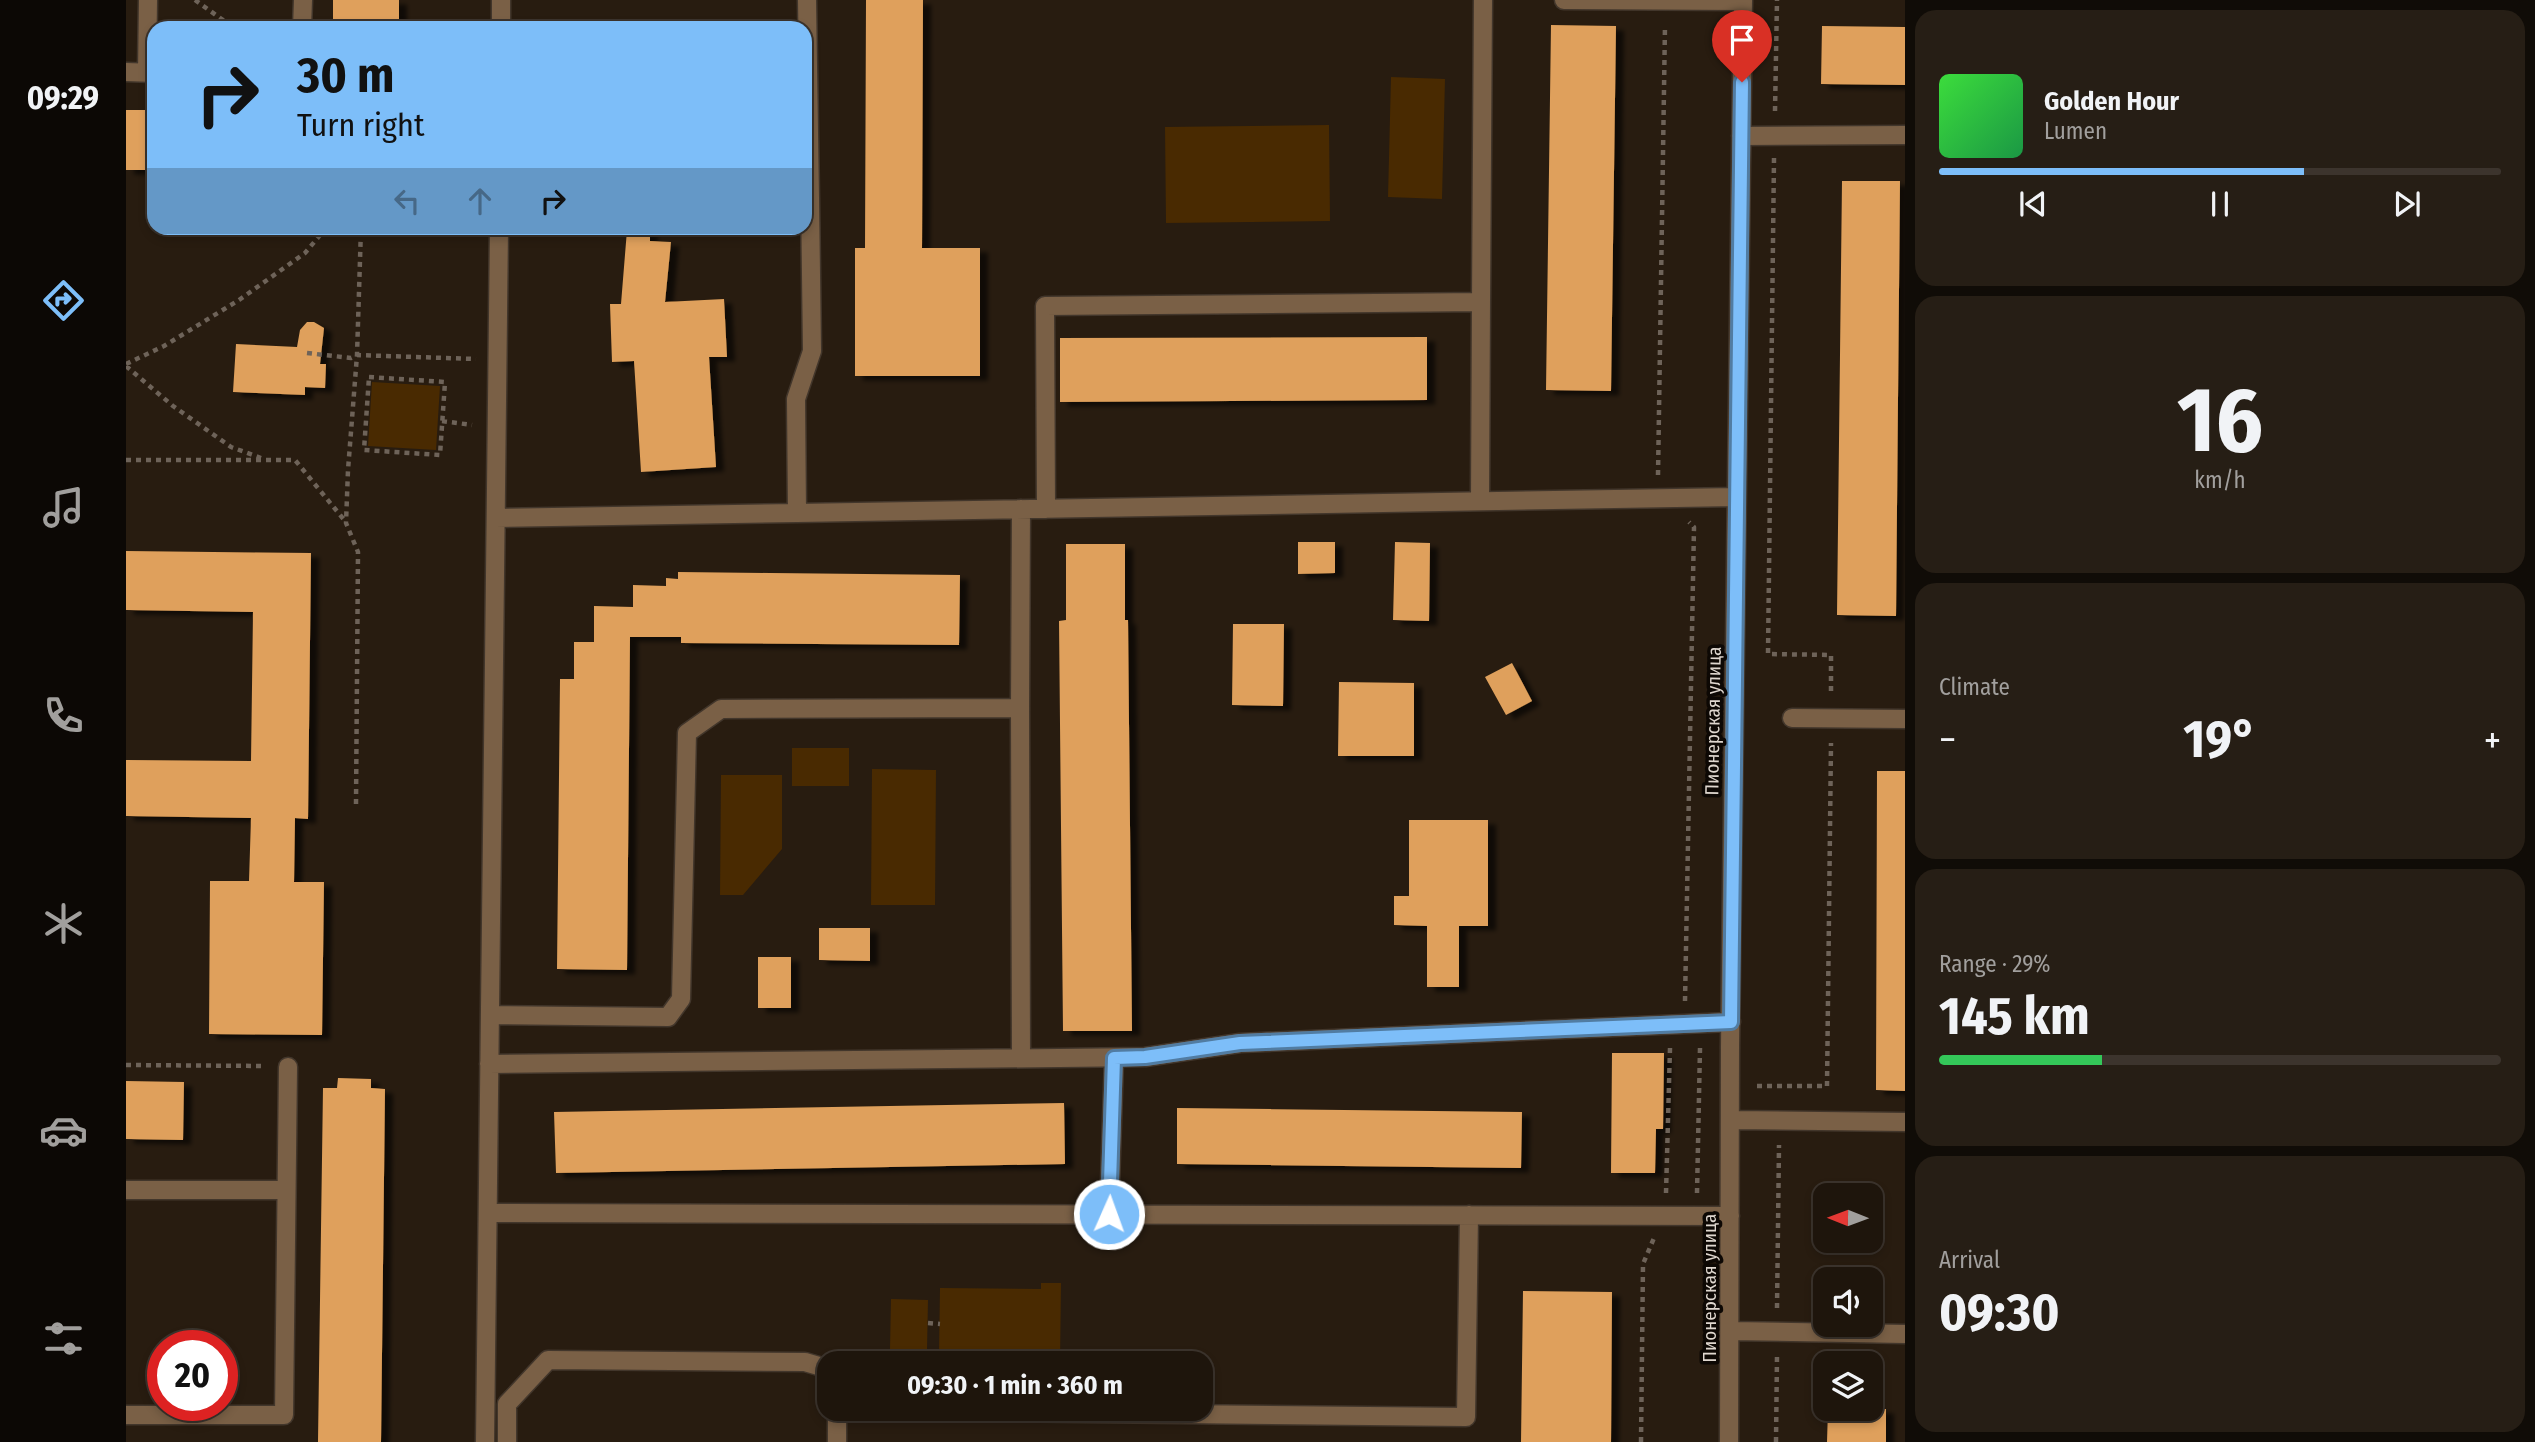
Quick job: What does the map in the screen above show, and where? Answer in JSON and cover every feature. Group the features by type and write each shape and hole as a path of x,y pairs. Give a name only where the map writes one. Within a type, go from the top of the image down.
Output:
{"street":[{"path":"148,0 149,21"},
{"path":"302,21 303,0"},
{"path":"501,0 501,21"},
{"path":"807,0 807,21"},
{"path":"1480,501 1483,0"},
{"path":"1564,0 1743,1"},
{"name":"Пионерская улица","path":"1729,1442 1736,497 1743,1"},
{"path":"126,72 147,72"},
{"path":"1741,136 1905,135"},
{"path":"485,1442 499,235"},
{"path":"797,513 796,399 812,351 809,235"},
{"path":"1046,509 1045,306 1481,302"},
{"path":"496,518 1736,497"},
{"path":"1021,509 1021,1058"},
{"path":"490,1015 668,1017 681,999 687,733 720,709 1020,708"},
{"path":"1792,718 1905,719"},
{"path":"489,1065 1145,1057 1240,1043 1731,1022"},
{"path":"1109,1214 1114,1058"},
{"path":"126,1415 284,1415 288,1067"},
{"path":"1730,1120 1905,1122"},
{"path":"126,1190 286,1190"},
{"path":"488,1213 1730,1216"},
{"path":"1213,1414 1466,1417 1469,1216"},
{"path":"1730,1331 1905,1334"},
{"path":"507,1442 507,1404 548,1360 805,1362 817,1366"},
{"path":"837,1421 837,1442"}],"path":[{"path":"195,0 224,21"},
{"path":"1757,1086 1827,1086 1831,655 1768,654 1777,0"},
{"path":"1665,1 1658,482 1694,527 1684,1024 1670,1048 1666,1196 1676,1195"},
{"path":"265,460 231,447 173,406 126,365 164,346 239,300 305,253 320,235"},
{"path":"346,523 357,355 361,235"},
{"path":"307,353 351,358 357,355 498,359"},
{"path":"369,377 444,382 440,455 364,450 366,415 369,377"},
{"path":"353,414 366,415"},
{"path":"442,421 496,428"},
{"path":"126,460 295,460 346,523 358,552 356,804"},
{"path":"1686,1195 1697,1195 1700,1040"},
{"path":"126,1065 288,1067"},
{"path":"1776,1442 1780,1086"},
{"path":"1641,1442 1643,1264 1663,1216"},
{"path":"928,1323 940,1324"}],"shaded area":[{"path":"1391,77 1445,79 1442,199 1388,197"},
{"path":"1329,125 1330,221 1166,223 1165,127"},
{"path":"372,382 440,386 436,450 368,446"},
{"path":"792,748 849,748 849,786 792,786"},
{"path":"872,769 936,770 935,905 871,905"},
{"path":"721,775 782,775 782,849 743,895 720,895"},
{"path":"1041,1283 1061,1283 1060,1351 939,1351 940,1288 1041,1289"},
{"path":"891,1299 928,1300 927,1350 890,1349"}],"building":[{"path":"333,0 399,0 399,21 333,21"},
{"path":"866,0 923,0 922,248 980,248 980,376 855,376 855,248 865,248"},
{"path":"1551,25 1616,26 1611,391 1546,390"},
{"path":"1822,26 1905,27 1905,85 1821,84"},
{"path":"126,110 147,110 147,170 126,170"},
{"path":"1842,181 1900,181 1896,616 1837,615"},
{"path":"627,235 650,235 650,241 671,242 665,302 724,299 727,357 709,357 716,467 641,472 634,361 612,362 610,304 621,304"},
{"path":"307,322 314,322 324,328 320,364 326,364 325,388 305,387 305,395 233,392 236,344 297,347 300,330"},
{"path":"1427,337 1427,400 1060,402 1060,338"},
{"path":"1298,542 1335,542 1335,573 1298,574"},
{"path":"1395,542 1430,543 1429,621 1393,620"},
{"path":"1066,544 1125,544 1132,1031 1063,1031 1059,621 1066,620"},
{"path":"126,551 311,553 308,819 295,818 294,882 324,882 322,1035 209,1034 210,881 249,881 251,818 126,816 126,760 251,761 253,612 126,610"},
{"path":"678,572 960,575 959,645 681,643 681,637 630,637 627,970 557,969 560,679 574,679 574,642 594,642 594,606 633,607 633,585 666,586 666,578 678,579"},
{"path":"1233,624 1284,624 1283,706 1232,705"},
{"path":"1512,663 1532,701 1506,715 1485,677"},
{"path":"1339,682 1414,683 1414,756 1338,756"},
{"path":"1877,771 1905,771 1905,1091 1876,1090"},
{"path":"1409,820 1488,820 1488,926 1459,926 1459,987 1427,987 1427,926 1394,925 1394,896 1409,896"},
{"path":"819,928 870,928 870,961 819,960"},
{"path":"758,957 791,957 791,1008 758,1008"},
{"path":"1612,1053 1664,1053 1663,1129 1656,1129 1655,1173 1611,1173"},
{"path":"338,1078 371,1079 371,1088 385,1089 381,1442 318,1442 323,1088 337,1088"},
{"path":"126,1081 184,1082 183,1140 126,1139"},
{"path":"1064,1103 1065,1164 556,1173 554,1112"},
{"path":"1177,1108 1522,1112 1521,1168 1177,1164"},
{"path":"1523,1291 1612,1292 1611,1442 1521,1442"},
{"path":"1883,1409 1886,1409 1886,1442 1827,1442 1828,1421 1883,1421"}],"route":[{"path":"1109,1214 1114,1058 1145,1057 1240,1043 1731,1022 1742,82"}]}
